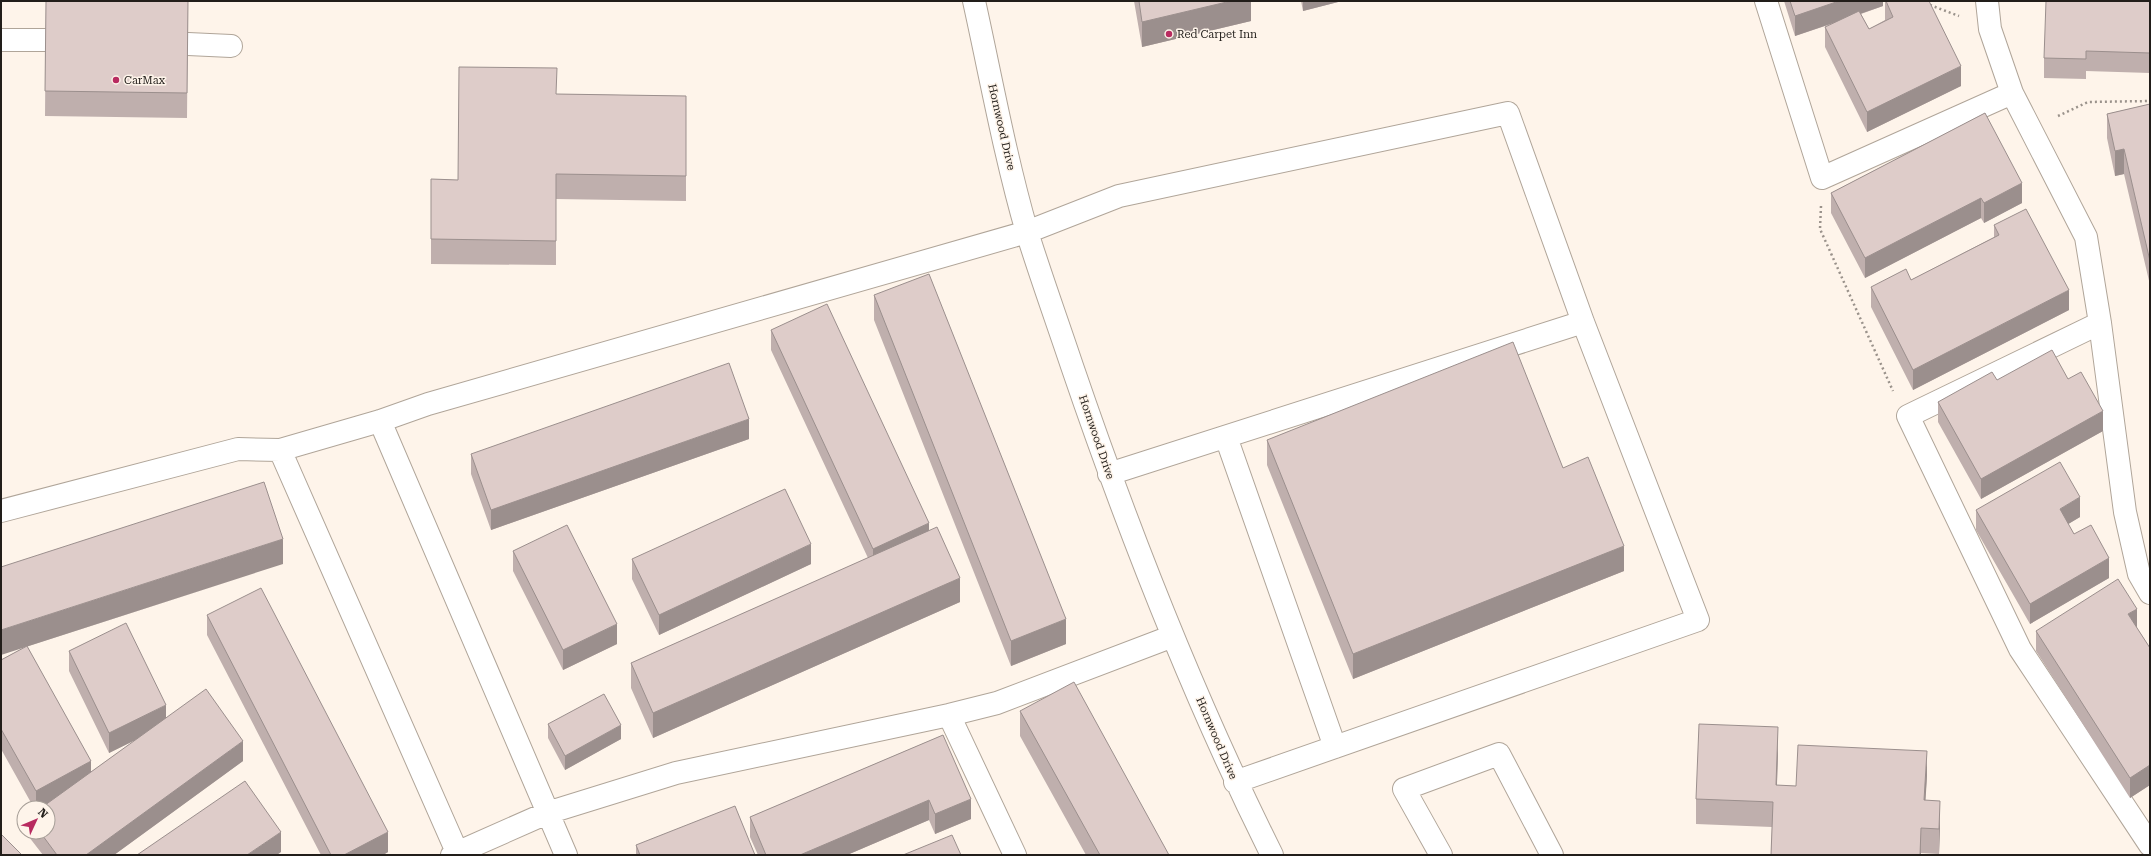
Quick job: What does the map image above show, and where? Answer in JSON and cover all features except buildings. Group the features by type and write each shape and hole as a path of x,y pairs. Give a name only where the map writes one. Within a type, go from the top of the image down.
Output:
{"street":[{"name":"Hornwood Drive","path":"974,1 1004,138 1027,232 1109,474 1173,636 1235,782 1272,855"},
{"path":"1766,1 1822,178 2012,93"},
{"path":"1989,11 1990,29 2012,93 2086,237 2100,323 2125,512 2139,574 2150,593"},
{"path":"1,40 46,40"},
{"path":"188,44 231,46"},
{"path":"1,511 238,449 280,450 380,421 428,404 1027,232 1119,196 1508,113 1583,322 1698,620 1235,782"},
{"path":"1109,474 1583,322"},
{"path":"2100,323 1908,416 2020,649 2150,845"},
{"path":"380,421 566,855"},
{"path":"1226,437 1334,747"},
{"path":"280,450 454,854 547,813 676,773 949,716 996,703 1173,636"},
{"path":"949,716 1015,855"},
{"path":"1441,855 1404,789 1499,754 1552,855"}],"path":[{"path":"1925,4 1961,16 1989,11"},
{"path":"2030,129 2088,102 2150,101"},
{"path":"1822,178 1820,229 1888,382 1908,416"}],"place":[{"name":"Red Carpet Inn","path":"1169,34"},
{"name":"CarMax","path":"116,80"}]}
